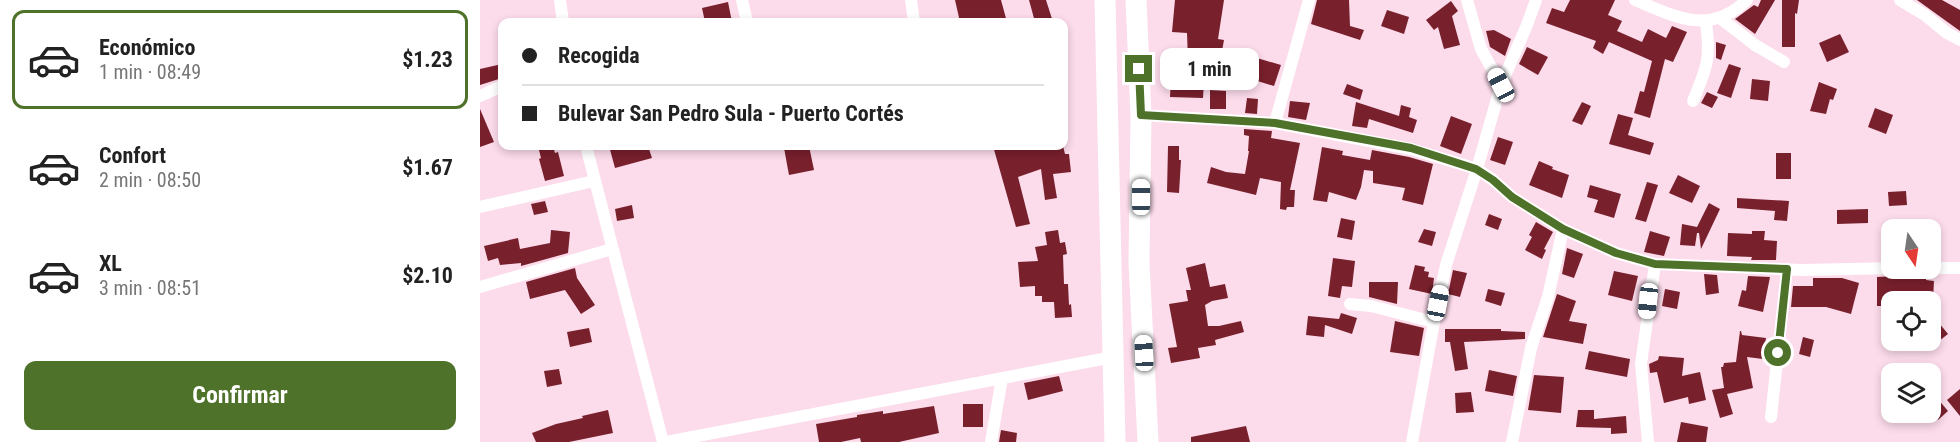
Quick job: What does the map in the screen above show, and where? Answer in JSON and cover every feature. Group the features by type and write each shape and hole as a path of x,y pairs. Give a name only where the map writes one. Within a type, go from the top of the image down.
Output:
{"highway":[{"path":"1105,0 1115,442"},
{"path":"1136,0 1141,115 1139,263 1148,442"}],"street":[{"path":"560,0 562,18"},
{"path":"742,0 746,18"},
{"path":"910,0 913,18"},
{"path":"1275,123 1309,0"},
{"path":"1467,0 1481,49 1501,85"},
{"path":"1412,442 1446,265 1501,85 1536,0"},
{"path":"1635,0 1681,18 1706,22 1738,9 1747,0"},
{"path":"1900,0 1960,40"},
{"path":"1720,18 1755,45 1784,62"},
{"path":"1693,101 1706,69 1710,49 1706,22"},
{"path":"480,96 498,88"},
{"path":"1141,115 1275,123 1411,148 1476,169 1512,197 1563,229 1616,253 1655,264 1787,269 1881,268"},
{"path":"587,150 664,442 1113,357"},
{"path":"480,207 594,181"},
{"path":"1512,442 1531,348 1548,297 1563,229"},
{"path":"480,286 612,249"},
{"path":"1648,442 1641,364 1655,264"},
{"path":"1941,268 1960,268"},
{"path":"1771,417 1787,269"},
{"path":"1350,304 1371,306 1434,322"},
{"path":"991,442 1002,378"}],"building":[{"path":"955,0 1001,0 1006,18 959,18"},
{"path":"1029,0 1046,0 1052,18 1034,18"},
{"path":"1175,0 1224,0 1218,39 1224,40 1222,51 1206,49 1203,98 1170,97 1172,60 1188,61 1187,33 1172,32"},
{"path":"1317,0 1349,0 1350,26 1364,30 1360,40 1311,24"},
{"path":"1570,0 1615,0 1608,15 1622,21 1617,31 1642,42 1648,29 1666,38 1672,26 1687,32 1673,62 1665,59 1650,118 1634,113 1640,91 1644,92 1652,61 1609,42 1603,54 1593,48 1596,41 1546,23 1552,8 1564,12"},
{"path":"1761,0 1775,0 1755,34 1735,19 1754,5 1758,7"},
{"path":"1782,0 1799,0 1797,14 1795,13 1795,47 1782,47"},
{"path":"1917,0 1942,0 1960,10 1960,31"},
{"path":"1451,1 1458,11 1452,16 1460,45 1444,49 1438,27 1434,30 1426,20"},
{"path":"728,2 731,18 704,18 702,8"},
{"path":"1387,10 1409,17 1404,34 1381,26"},
{"path":"1494,30 1511,39 1505,56 1490,47 1486,31"},
{"path":"1840,34 1849,52 1827,62 1819,43"},
{"path":"1716,42 1726,45 1721,60 1716,58"},
{"path":"1527,47 1548,57 1538,75 1519,64"},
{"path":"1257,58 1281,65 1274,86 1251,79"},
{"path":"1729,64 1741,68 1731,98 1717,93"},
{"path":"498,65 498,79 480,85 480,69"},
{"path":"1752,79 1770,81 1768,101 1750,99"},
{"path":"1819,82 1837,89 1833,100 1830,99 1826,114 1810,111"},
{"path":"1347,84 1363,90 1360,100 1343,94"},
{"path":"1210,90 1226,91 1226,109 1210,109"},
{"path":"1707,92 1718,97 1712,108 1701,103"},
{"path":"1247,98 1258,99 1257,114 1245,113"},
{"path":"1290,101 1310,103 1306,120 1288,117"},
{"path":"1356,102 1399,116 1401,105 1411,108 1409,117 1417,120 1413,133 1369,119 1367,128 1352,126"},
{"path":"1582,102 1591,106 1582,125 1572,121"},
{"path":"1875,108 1893,115 1886,134 1868,127"},
{"path":"480,109 494,142 480,147"},
{"path":"1618,114 1633,118 1628,135 1654,143 1650,155 1609,144"},
{"path":"1451,116 1472,124 1461,154 1440,146"},
{"path":"1244,129 1272,131 1271,138 1300,143 1290,190 1295,190 1294,207 1287,207 1286,210 1280,209 1281,182 1260,178 1256,195 1207,183 1211,167 1226,172 1245,174 1249,136 1244,135"},
{"path":"1498,137 1513,142 1505,165 1490,160"},
{"path":"1168,146 1179,146 1179,160 1181,160 1179,193 1167,192"},
{"path":"1322,147 1343,151 1342,155 1370,160 1372,150 1433,164 1423,205 1402,200 1405,188 1373,183 1373,171 1364,170 1356,200 1329,192 1327,202 1313,200"},
{"path":"539,150 558,152 564,176 545,181 539,159 541,158"},
{"path":"610,150 649,150 652,158 615,168"},
{"path":"784,150 810,150 814,170 789,175"},
{"path":"994,150 1064,150 1065,154 1069,154 1071,172 1053,174 1057,198 1045,200 1041,169 1018,177 1030,224 1016,227"},
{"path":"1776,153 1791,153 1791,179 1776,179"},
{"path":"1539,161 1569,175 1562,198 1529,185"},
{"path":"1678,175 1700,186 1692,203 1669,193"},
{"path":"1647,182 1658,185 1646,222 1635,219"},
{"path":"1590,185 1621,194 1614,218 1594,212 1598,200 1587,197"},
{"path":"1906,191 1907,205 1889,206 1888,192"},
{"path":"1737,198 1789,201 1787,221 1774,220 1775,211 1737,208"},
{"path":"545,201 548,212 534,215 531,204"},
{"path":"1709,203 1720,209 1701,249 1699,233 1697,233 1695,246 1680,245 1682,224 1697,227"},
{"path":"632,205 634,218 617,221 615,209"},
{"path":"1868,209 1868,223 1837,224 1837,210"},
{"path":"1489,214 1502,219 1498,230 1485,225"},
{"path":"1341,218 1355,221 1352,240 1337,237"},
{"path":"1536,222 1553,232 1544,249 1546,250 1542,259 1525,250"},
{"path":"1424,229 1436,232 1432,246 1418,242"},
{"path":"551,230 570,232 568,253 521,266 521,263 500,265 498,258 488,261 484,246 518,238 520,249 550,243"},
{"path":"1058,230 1060,243 1065,242 1067,254 1063,255 1064,284 1068,284 1072,317 1055,318 1054,302 1042,302 1042,296 1035,296 1035,286 1020,287 1018,262 1038,261 1035,247 1047,245 1045,232"},
{"path":"1650,231 1670,237 1664,256 1644,252"},
{"path":"1752,231 1765,231 1764,240 1777,241 1776,260 1751,260 1752,257 1727,256 1728,233 1752,234"},
{"path":"1567,248 1583,254 1574,278 1562,274"},
{"path":"1333,258 1355,261 1352,287 1342,286 1340,298 1328,296"},
{"path":"1205,263 1210,287 1225,284 1228,298 1205,305 1208,326 1241,321 1244,332 1215,340 1216,345 1198,348 1200,358 1171,363 1168,348 1177,347 1169,304 1188,301 1186,290 1191,290 1186,268"},
{"path":"1415,265 1425,267 1424,271 1429,272 1428,277 1434,278 1432,294 1409,289"},
{"path":"575,268 577,278 595,305 581,314 565,290 530,299 526,282"},
{"path":"1453,270 1467,273 1460,297 1448,294"},
{"path":"1614,271 1638,276 1632,301 1608,295"},
{"path":"1704,274 1717,275 1719,293 1706,295"},
{"path":"1748,276 1770,277 1763,312 1738,306 1742,290 1746,291"},
{"path":"1877,277 1881,277 1881,279 1926,279 1934,281 1933,291 1881,291 1881,306 1877,306"},
{"path":"1813,278 1842,278 1859,283 1851,314 1826,307 1791,307 1793,286 1813,286"},
{"path":"1369,282 1398,282 1397,304 1369,297"},
{"path":"1488,289 1505,293 1501,306 1485,301"},
{"path":"1665,289 1680,292 1677,309 1662,306"},
{"path":"1557,294 1576,301 1569,321 1587,324 1583,344 1543,337"},
{"path":"1341,313 1357,318 1352,334 1325,325 1324,337 1306,335 1308,316 1339,319"},
{"path":"1395,321 1424,328 1419,356 1390,352"},
{"path":"1941,325 1948,334 1941,339"},
{"path":"589,328 592,342 570,347 567,332"},
{"path":"1445,329 1501,329 1501,331 1525,332 1525,339 1464,342 1468,369 1455,371 1450,342 1445,342"},
{"path":"1740,331 1742,335 1766,338 1763,359 1747,357 1753,388 1727,394 1733,414 1720,418 1712,390 1724,388 1721,367 1724,363 1736,362"},
{"path":"1803,337 1814,340 1810,357 1799,354"},
{"path":"1589,351 1630,359 1627,377 1585,369"},
{"path":"1659,356 1684,358 1682,376 1700,372 1706,400 1689,404 1688,397 1664,403 1657,372 1650,373 1649,364 1658,360"},
{"path":"559,369 562,384 547,387 544,371"},
{"path":"1489,370 1517,376 1513,396 1485,391"},
{"path":"1534,375 1564,377 1561,413 1528,410"},
{"path":"1059,376 1063,391 1028,400 1024,383"},
{"path":"1960,389 1960,416 1947,400"},
{"path":"1471,392 1474,412 1456,413 1455,393"},
{"path":"1941,403 1948,411 1941,417"},
{"path":"963,404 983,404 983,427 963,427"},
{"path":"934,406 939,433 899,442 861,442 860,438 841,442 819,442 816,424 883,411 883,414"},
{"path":"608,410 613,433 569,442 536,442 532,433 556,424 583,418 582,416"},
{"path":"1578,410 1594,410 1594,419 1626,416 1627,433 1611,434 1611,428 1576,427"},
{"path":"1681,422 1708,427 1706,442 1677,442"},
{"path":"1246,426 1250,442 1191,442 1191,437"},
{"path":"1001,430 1017,433 1016,442 999,442"}],"route":[{"path":"1139,69 1141,115 1275,123 1411,148 1476,169 1512,197 1563,229 1616,253 1655,264 1787,269 1778,353"}]}
